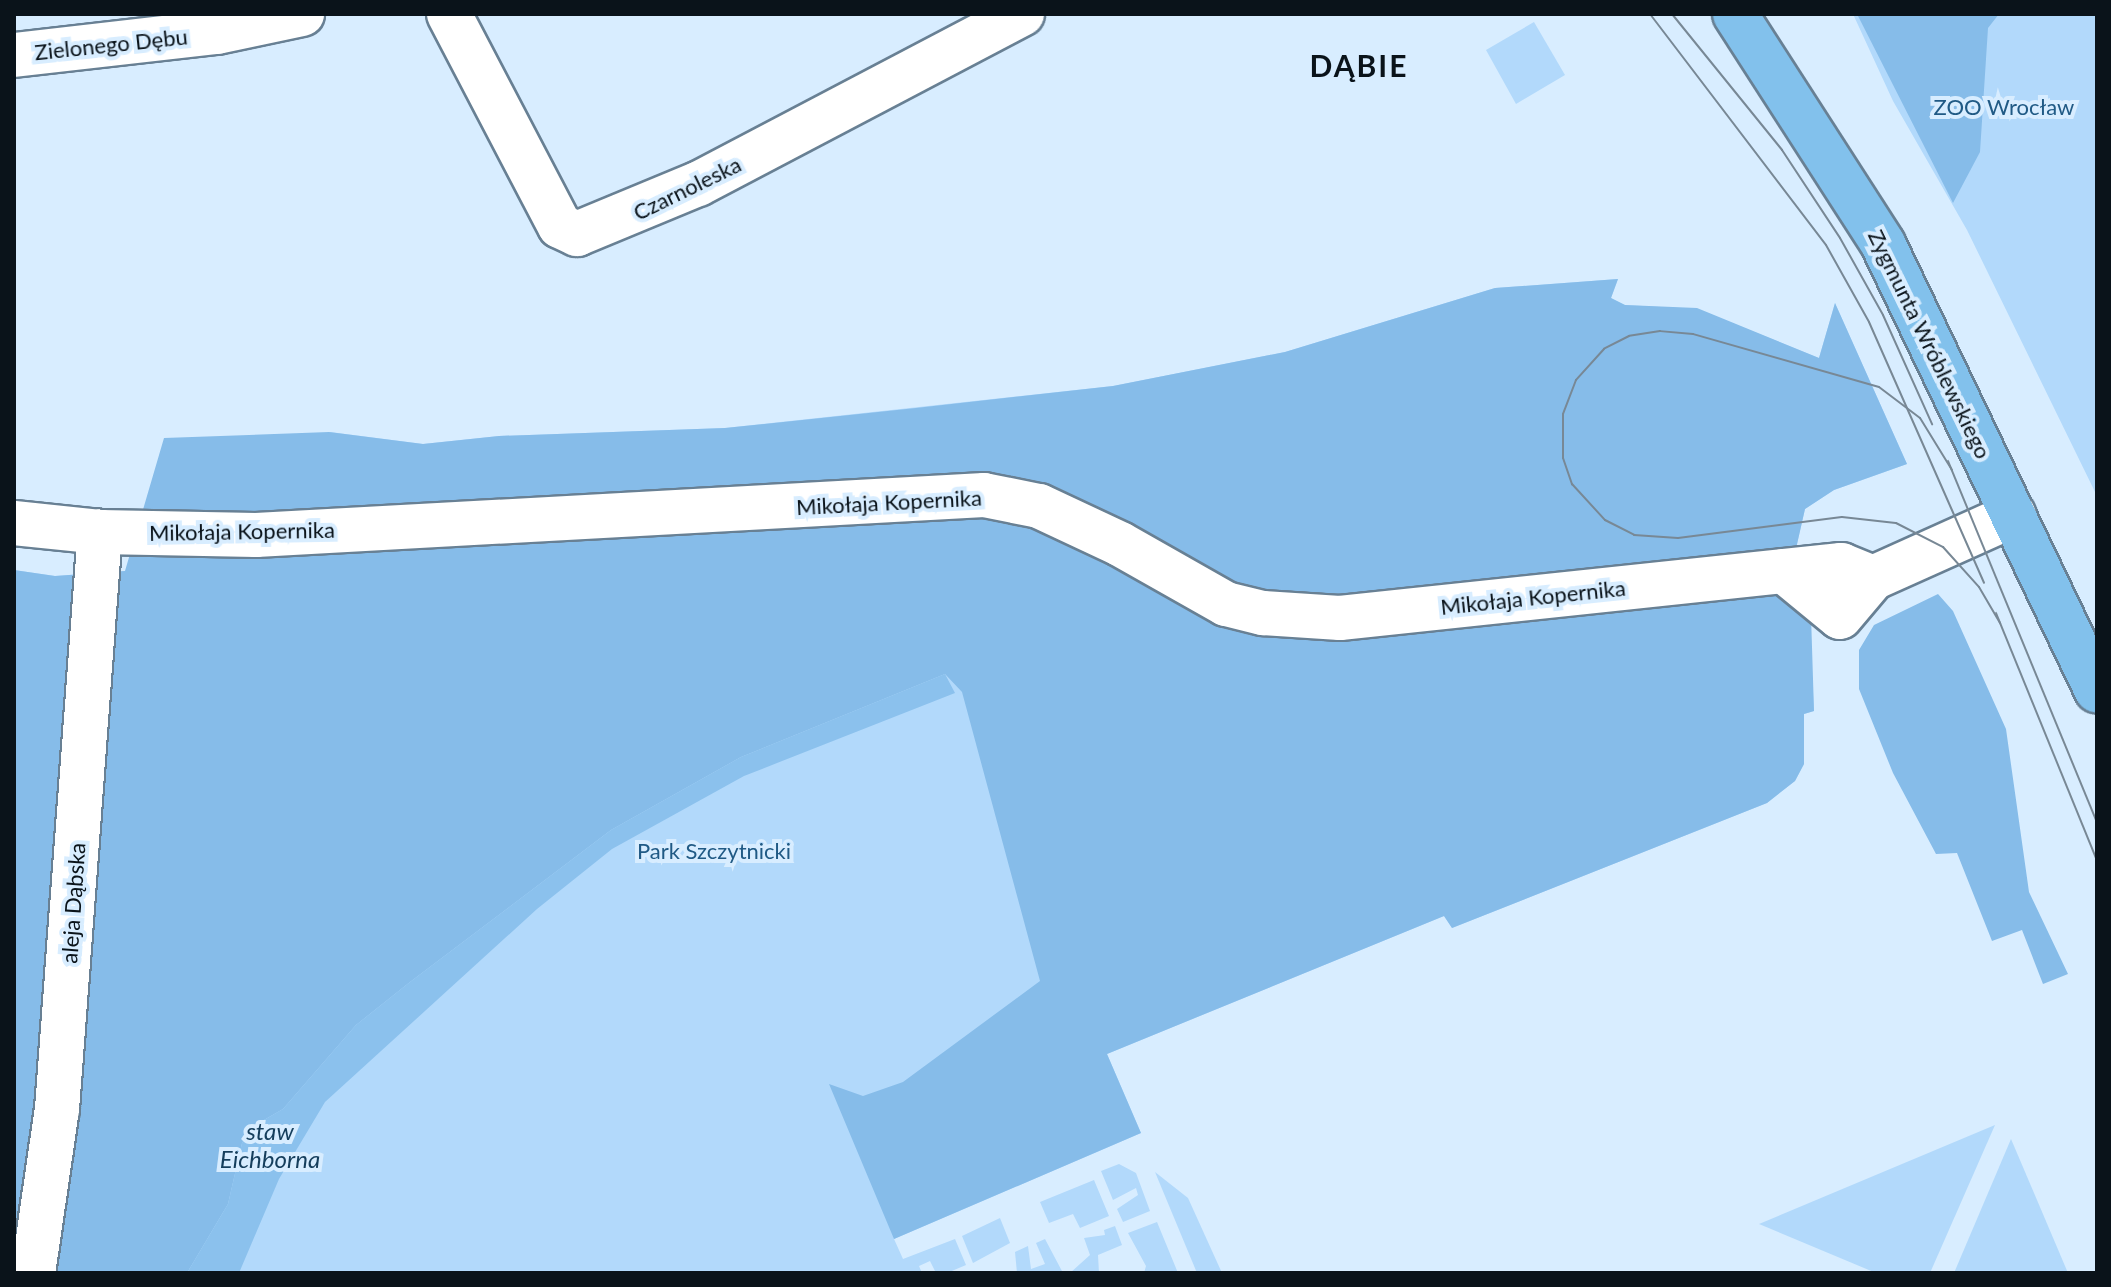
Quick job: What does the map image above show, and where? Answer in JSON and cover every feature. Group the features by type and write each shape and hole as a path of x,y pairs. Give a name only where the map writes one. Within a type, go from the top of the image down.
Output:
{"main road":[{"name":"Zygmunta Wróblewskiego","path":"1735,14 1883,244 2097,690"}],"street":[{"name":"Zielonego Dębu","path":"14,55 217,32 302,14"},
{"name":"Czarnoleska","path":"449,14 560,226 577,234 698,184 1022,14"},
{"name":"Mikołaja Kopernika","path":"14,523 100,532 272,533 984,495 1039,506 1120,544 1226,604 1340,618 1841,565 1873,578"},
{"path":"1784,571 1840,617 1873,578 2013,515"},
{"name":"aleja Dąbska","path":"33,1273 57,1109 100,532"}],"green space":[{"name":"ZOO Wrocław","path":"1853,14 2097,14 2097,496 1967,230 1893,101"},
{"path":"1534,22 1565,75 1516,104 1486,50"},
{"name":"Park Szczytnicki","path":"1618,279 1611,298 1625,305 1697,309 1819,358 1835,303 1907,464 1834,490 1805,509 1795,553 1810,636 1814,711 1804,714 1804,764 1795,781 1767,803 1452,928 1444,916 1107,1054 1141,1133 894,1239 903,1259 955,1239 966,1265 947,1273 936,1273 930,1261 919,1266 922,1273 14,1273 14,570 55,576 294,559 330,432 423,444 499,436 725,428 1113,386 1285,352 1495,288"},
{"path":"1995,1125 1930,1273 1876,1273 1759,1224"},
{"path":"2011,1139 2068,1273 1954,1273"},
{"path":"1119,1164 1136,1173 1150,1211 1123,1222 1117,1209 1138,1195 1136,1188 1113,1200 1101,1171"},
{"path":"1155,1172 1188,1198 1222,1273 1197,1273"},
{"path":"1094,1180 1109,1216 1080,1228 1073,1214 1049,1223 1040,1202"},
{"path":"1000,1218 1010,1243 973,1263 962,1236"},
{"path":"1157,1222 1178,1273 1144,1273 1146,1266 1128,1233"},
{"path":"1115,1226 1122,1245 1098,1255 1099,1273 1070,1273 1090,1255 1084,1238 1105,1235 1104,1230"},
{"path":"1045,1239 1063,1273 1017,1273 1015,1252 1028,1246 1031,1269 1045,1264 1036,1243"}],"shaded area":[{"path":"1857,14 1999,14 1988,28 1980,152 1953,203"},
{"name":"Park Szczytnicki","path":"1618,279 1611,298 1625,305 1697,308 1819,358 1835,303 1907,464 1834,490 1805,509 1795,553 1811,615 1814,711 1804,714 1804,764 1795,781 1767,803 1452,928 1444,916 1107,1054 1141,1133 894,1239 829,1084 863,1096 903,1082 1040,981 962,692 945,674 741,757 611,830 410,982 356,1025 283,1109 252,1127 242,1143 228,1204 187,1273 14,1273 14,570 55,576 125,571 164,438 329,432 423,444 499,436 725,428 916,408 1113,386 1285,352 1495,288"},
{"path":"1938,594 1953,611 2006,729 2029,892 2068,974 2043,984 2022,930 1992,941 1957,853 1936,854 1893,773 1859,689 1859,650 1874,625"}],"water":[{"name":"staw Eichborna","path":"945,674 955,693 744,776 612,849 537,909 325,1102 279,1179 239,1273 187,1273 228,1204 242,1143 252,1127 283,1109 356,1025 410,982 611,830 741,757"}],"tram line":[{"path":"1650,14 1826,245 1869,322 1984,583"},
{"path":"1672,14 1782,150 1840,238 1883,315 1932,424"},
{"path":"1952,470 1920,418 1879,387 1693,334 1660,331 1629,336 1604,349 1576,380 1563,414 1563,458 1572,484 1605,520 1634,535 1678,538 1842,517 1896,523 1943,547 1979,587 2000,623"},
{"path":"1948,461 2097,823"},
{"path":"1996,613 2097,861"}],"district":[{"name":"DĄBIE","path":"1359,65"}]}
